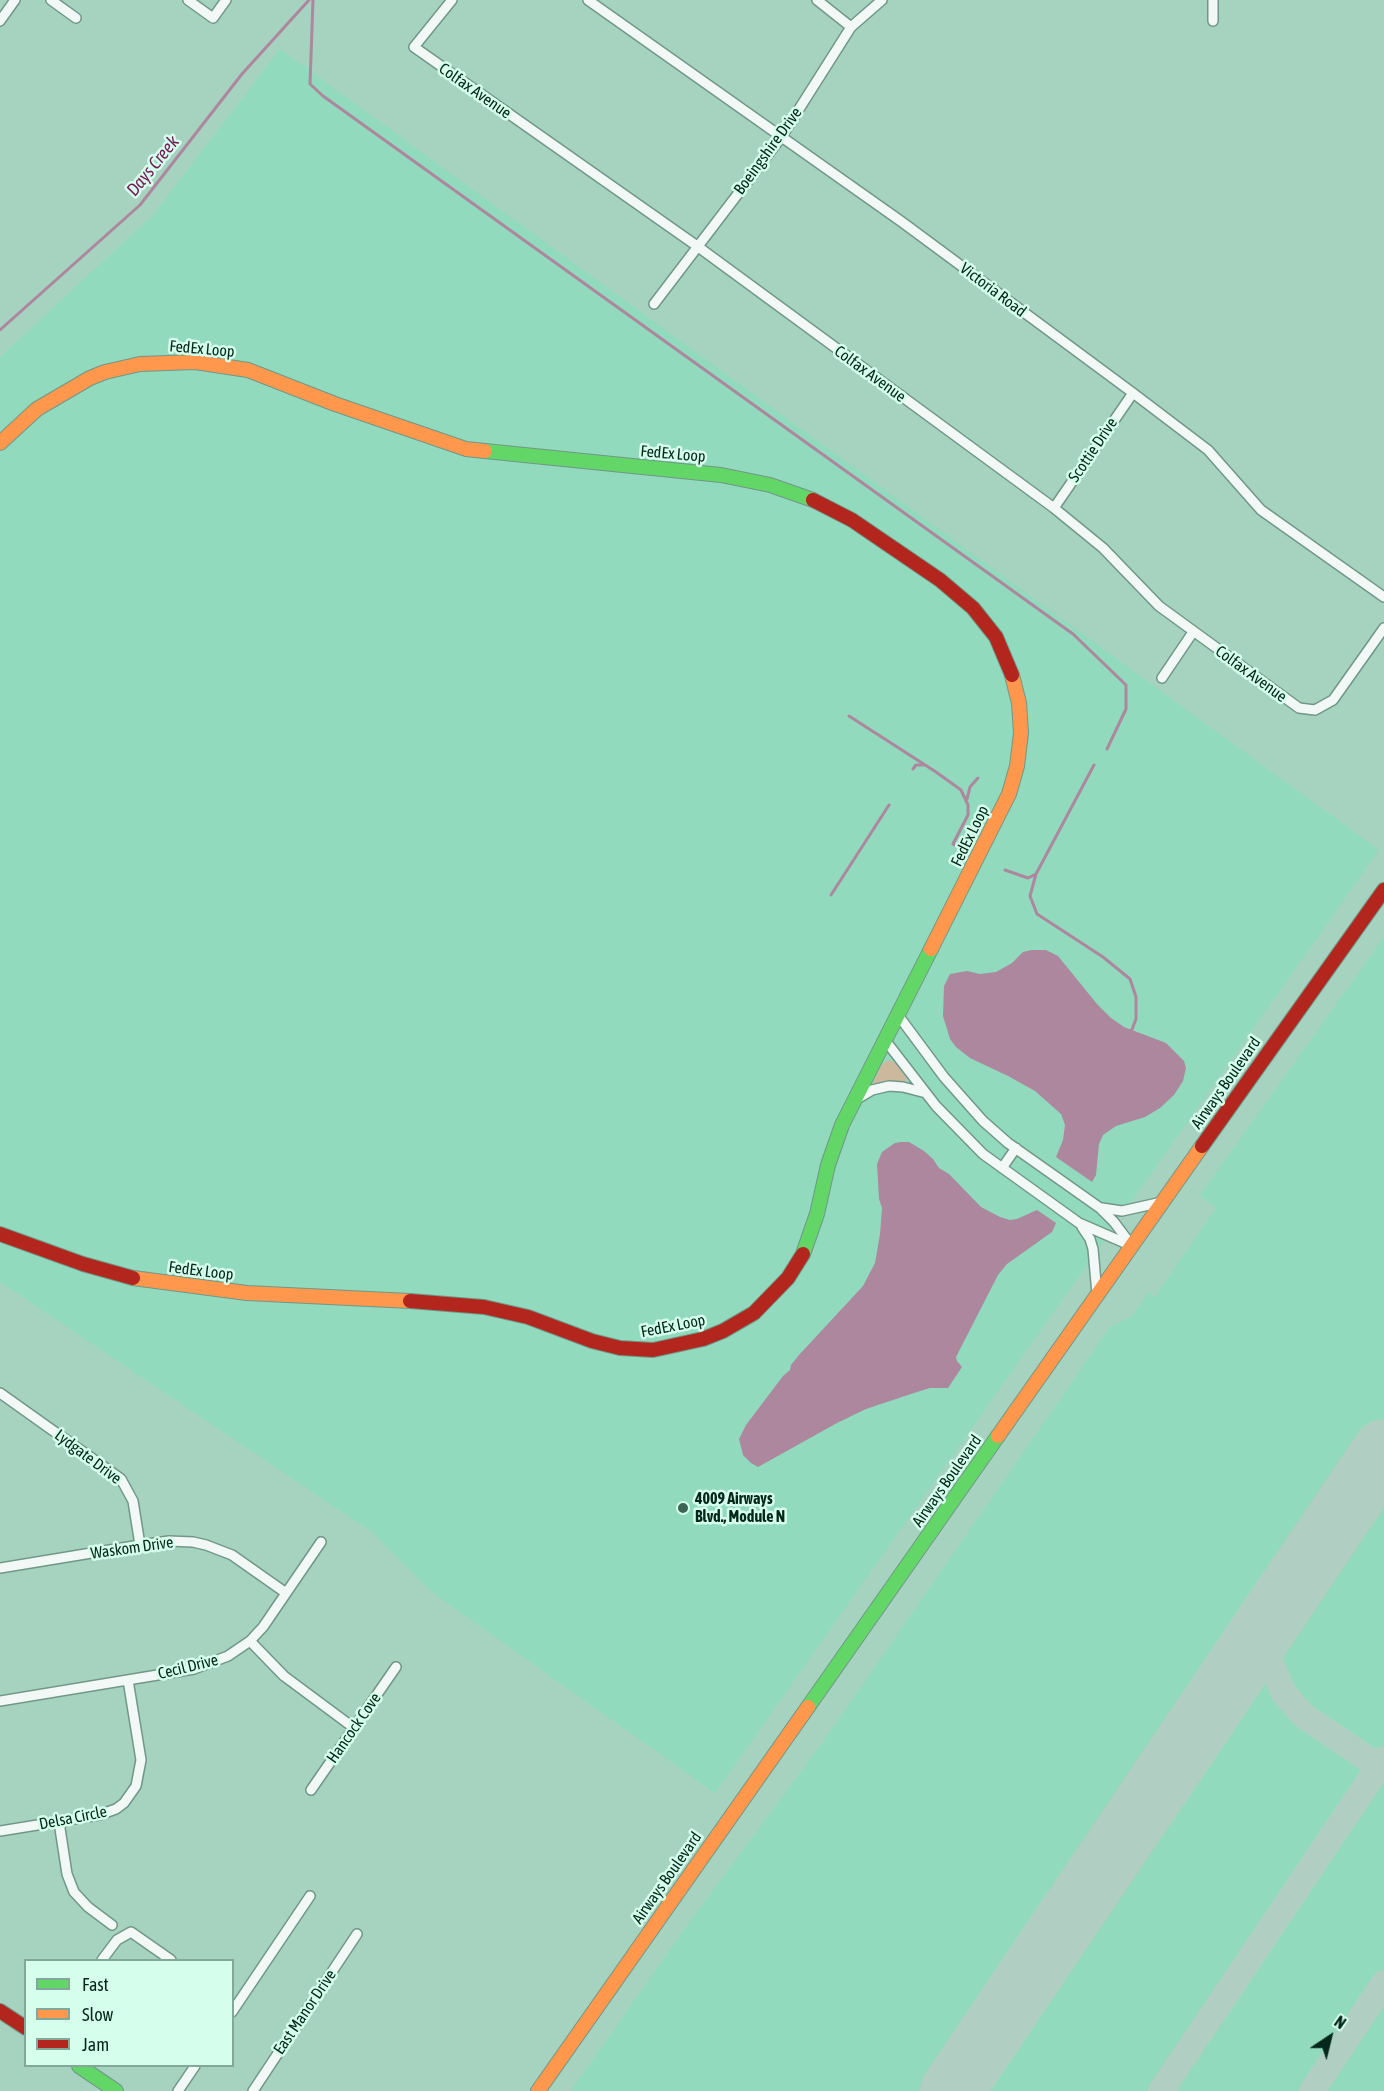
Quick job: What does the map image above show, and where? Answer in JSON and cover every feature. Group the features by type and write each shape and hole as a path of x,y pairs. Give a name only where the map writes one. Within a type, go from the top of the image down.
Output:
{"street":[{"path":"0,21 15,0"},
{"path":"51,0 76,18"},
{"path":"188,0 213,18 226,0"},
{"name":"Colfax Avenue","path":"452,0 414,47 697,246 1054,508 1103,548 1159,606 1299,708 1315,710 1333,700 1384,628"},
{"name":"Victoria Road","path":"588,0 782,136 1133,393 1208,450 1261,510 1384,597"},
{"path":"817,0 851,27"},
{"name":"Boeingshire Drive","path":"654,304 782,136 851,27 882,0"},
{"path":"1213,0 1213,21"},
{"name":"FedEx Loop","path":"0,443 37,409 90,378 140,364 195,362 248,370 335,404 466,449 731,477 770,484 814,500 852,520 940,580 973,608 996,637 1011,672 1019,703 1021,733 1020,751 1009,794 853,1102 832,1150 818,1214 807,1245 796,1266 777,1292 754,1313 723,1331 703,1339 653,1350 634,1350 606,1345 528,1317 484,1307 247,1293 142,1280 83,1264 0,1234"},
{"name":"Scottie Drive","path":"1054,508 1133,393"},
{"path":"1162,678 1193,632"},
{"name":"Airways Boulevard","path":"538,2091 1384,890"},
{"path":"898,1015 966,1104 1016,1149 1101,1208 1114,1221 1132,1246"},
{"path":"885,1040 960,1132 1002,1168 1078,1222 1132,1246"},
{"path":"853,1102 872,1090 889,1086 926,1093"},
{"path":"1002,1168 1016,1149"},
{"path":"1101,1208 1122,1212 1164,1202"},
{"path":"1078,1222 1090,1239 1093,1249 1097,1296"},
{"name":"Lydgate Drive","path":"0,1393 121,1479 133,1501 140,1545"},
{"name":"Waskom Drive","path":"0,1568 140,1545 179,1541 206,1545 232,1555 286,1593"},
{"name":"Cecil Drive","path":"0,1701 208,1665 228,1656 250,1641 263,1627 321,1542"},
{"path":"250,1641 284,1676 354,1728"},
{"name":"Hancock Cove","path":"311,1790 396,1667"},
{"name":"Delsa Circle","path":"0,1831 108,1813 124,1803 135,1786 141,1760 128,1680"},
{"path":"59,1822 67,1874 74,1892 88,1907 112,1925"},
{"path":"234,2007 310,1896"},
{"path":"103,1959 117,1940 131,1932 170,1959"},
{"name":"East Manor Drive","path":"253,2091 357,1934"},
{"path":"0,2011 24,2027"},
{"path":"80,2067 116,2091"},
{"path":"178,2091 194,2067"}],"shaded area":[{"path":"280,49 1379,850 715,1793 433,1593 372,1532 0,1282 0,357 153,215"},
{"path":"1384,937 1384,2091 571,2091 680,1935 825,1739 1110,1327 1131,1317 1148,1293 1155,1297 1216,1208 1200,1195"},
{"path":"1046,950 1058,956 1111,1018 1124,1027 1166,1043 1184,1061 1186,1068 1183,1081 1174,1095 1160,1108 1145,1117 1116,1126 1103,1135 1099,1144 1096,1175 1092,1182 1056,1157 1063,1140 1065,1125 1061,1114 1035,1091 970,1058 956,1047 950,1039 943,1016 944,986 950,974 967,971 980,974 996,972 1012,963 1023,952"},
{"path":"889,1060 896,1063 907,1079 906,1082 873,1083 882,1064"},
{"path":"909,1142 924,1151 981,1207 1000,1217 1010,1220 1017,1219 1037,1210 1056,1223 1052,1232 1007,1264 998,1275 956,1357 962,1367 948,1388 930,1388 866,1409 758,1467 743,1455 739,1439 746,1425 790,1370 799,1355 863,1286 875,1263 880,1234 882,1208 879,1199 877,1164 882,1152 895,1143"}],"waterway":[{"name":"Days Creek","path":"0,330 140,205 242,74 309,0"},
{"path":"313,0 310,84 323,96 1073,634 1126,685 1126,709 1107,749"},
{"path":"849,716 961,790 968,805 968,815 953,844 960,848"},
{"path":"913,769 916,765 924,765"},
{"path":"1094,765 1036,874 1030,896 1037,914 1103,957 1130,979 1136,997 1136,1019 1131,1032"},
{"path":"967,799 970,787 978,778"},
{"path":"831,895 889,805"},
{"path":"1005,870 1028,878 1036,874"}],"taxiway":[{"path":"1278,1608 1269,1646 1270,1660 1283,1692 1304,1716 1384,1770"},
{"path":"1161,2091 1384,1759"},
{"path":"1312,2091 1384,1983"}],"runway":[{"path":"952,2091 1384,1451"}],"traffic: fast":[{"path":"485,451 721,475 770,485 813,500"},
{"path":"803,1254 817,1214 828,1165 842,1125 931,949"},
{"path":"808,1707 998,1436"},
{"path":"80,2067 116,2091"}],"traffic: slow":[{"path":"0,443 37,409 90,378 140,364 195,362 248,370 335,404 466,449 485,451"},
{"path":"931,949 1009,794 1017,766 1021,733 1019,703 1012,675"},
{"path":"998,1436 1202,1146"},
{"path":"133,1278 247,1293 410,1301"},
{"path":"538,2091 808,1707"}],"traffic: jam":[{"path":"813,500 852,520 940,580 973,608 996,637 1012,675"},
{"path":"1202,1146 1384,890"},
{"path":"0,1234 83,1264 133,1278"},
{"path":"410,1301 484,1307 528,1317 592,1341 620,1348 653,1350 703,1339 723,1331 754,1313 788,1278 803,1254"},
{"path":"0,2011 24,2027"}],"place":[{"name":"4009 Airways Blvd., Module N","path":"683,1508"}]}
